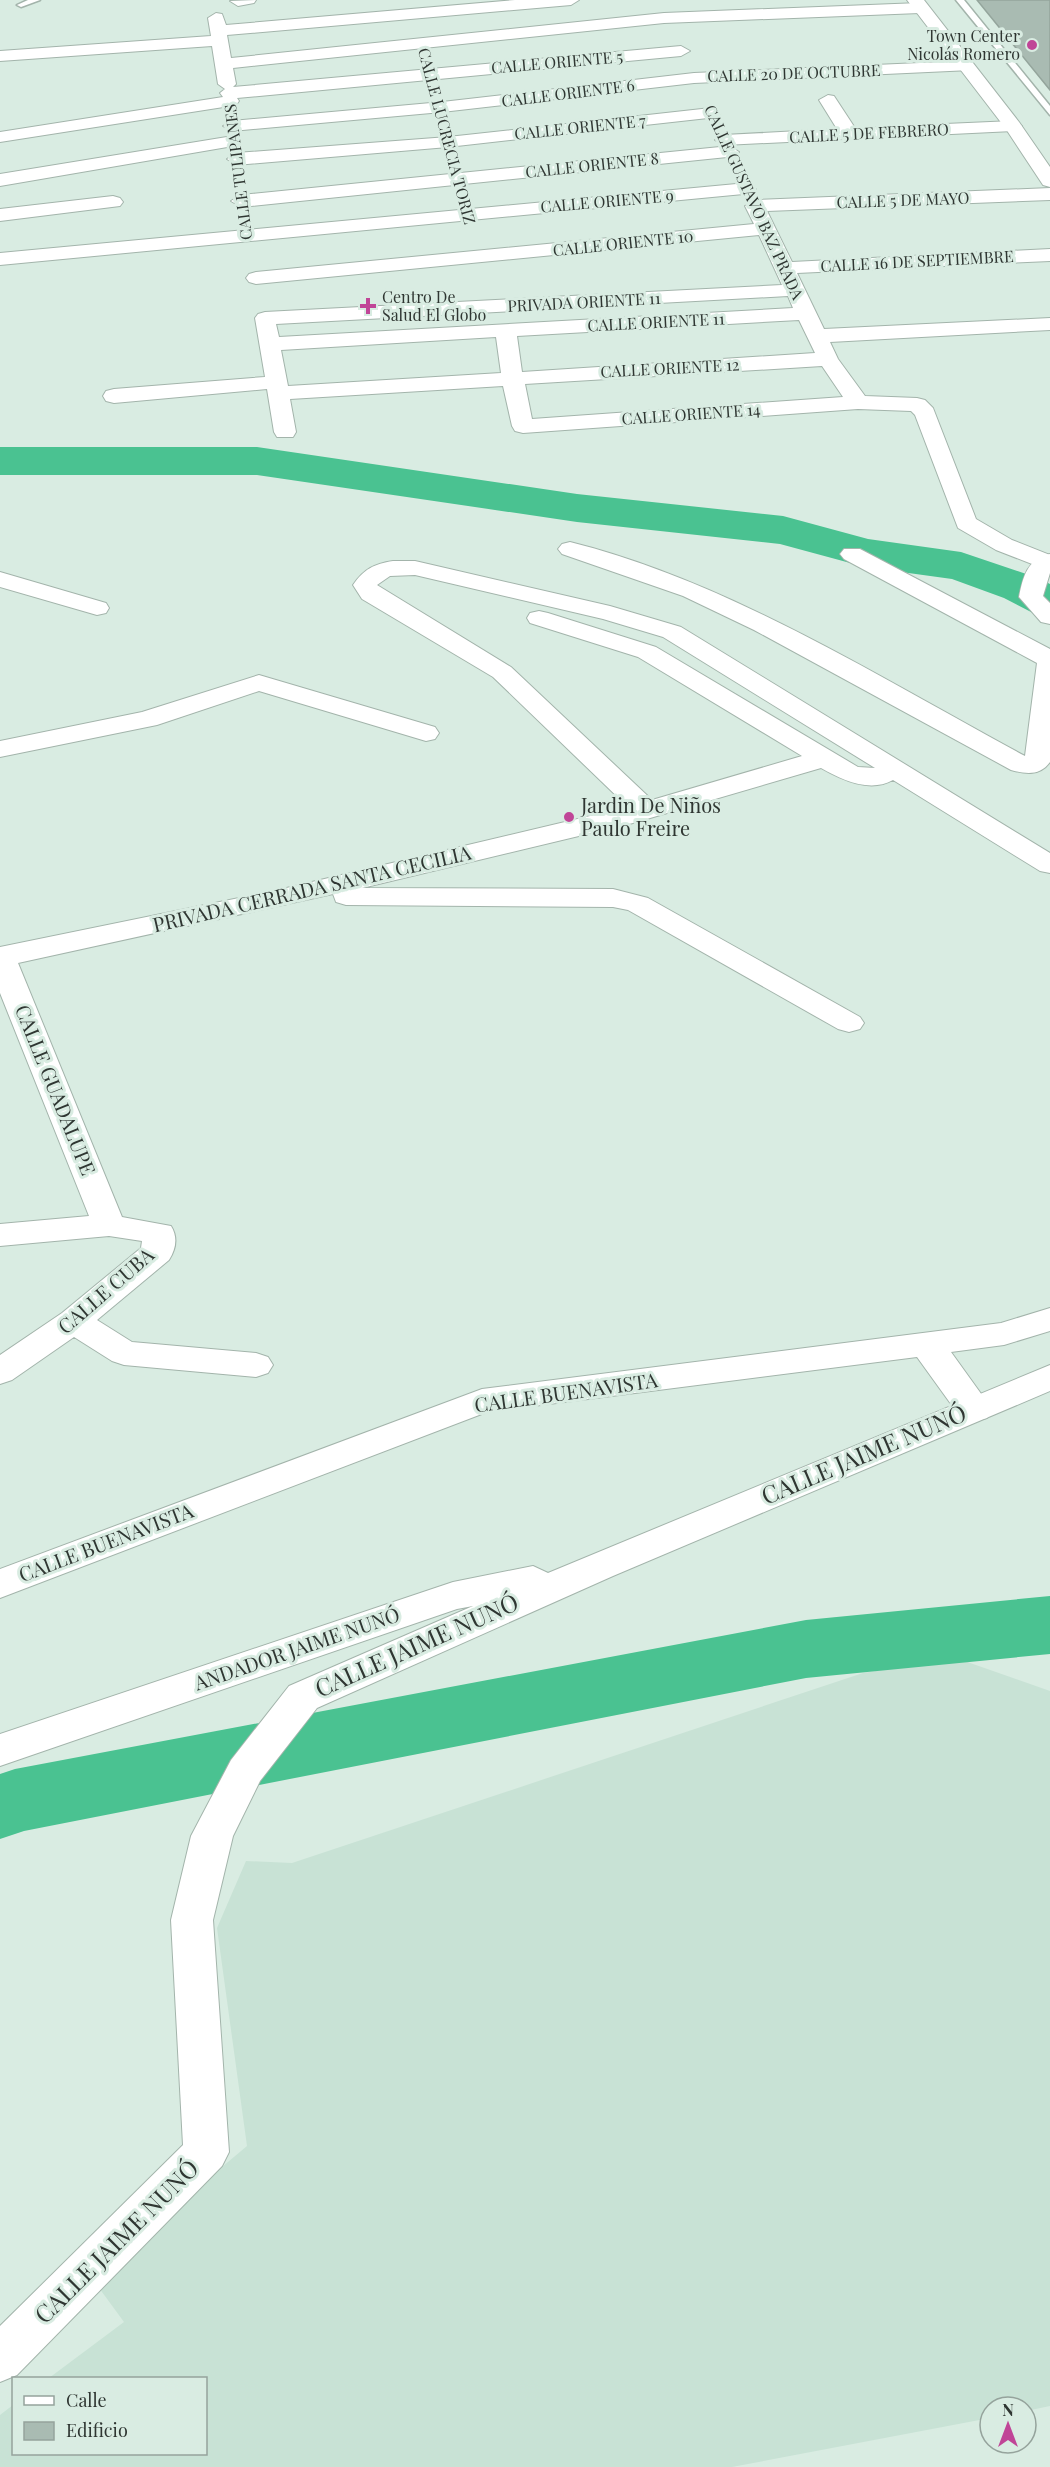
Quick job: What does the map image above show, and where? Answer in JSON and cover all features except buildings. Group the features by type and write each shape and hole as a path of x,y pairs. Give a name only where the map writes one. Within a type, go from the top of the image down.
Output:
{"street":[{"path":"0,56 410,8 571,0"},
{"name":"CALLE GUSTAVO BAZ PRADA","path":"653,0 681,51 828,359 858,402"},
{"path":"223,64 664,18 918,4 1013,126 1050,181"},
{"name":"CALLE LUCRECIA TORIZ","path":"410,8 442,107 455,179 496,306"},
{"name":"CALLE TULIPANES","path":"217,30 230,97 243,236 256,278 271,344 285,432"},
{"name":"CALLE ORIENTE 5","path":"0,137 230,97 432,74 681,51"},
{"name":"CALLE 20 DE OCTUBRE","path":"694,78 965,66"},
{"name":"CALLE ORIENTE 6","path":"234,142 442,107 694,78"},
{"path":"828,100 849,133"},
{"name":"CALLE ORIENTE 7","path":"234,142 448,142 711,113"},
{"name":"CALLE 5 DE FEBRERO","path":"727,146 849,133 1013,126"},
{"path":"0,180 234,142"},
{"name":"CALLE ORIENTE 8","path":"241,201 455,179 727,146"},
{"name":"CALLE 5 DE MAYO","path":"751,198 1050,194"},
{"name":"CALLE ORIENTE 9","path":"0,259 467,214 751,198"},
{"path":"0,215 113,202"},
{"name":"CALLE ORIENTE 10","path":"256,278 766,229"},
{"name":"CALLE 16 DE SEPTIEMBRE","path":"785,268 1050,255"},
{"name":"PRIVADA ORIENTE 11","path":"265,318 795,290"},
{"name":"CALLE ORIENTE 11","path":"271,344 806,314"},
{"path":"817,336 1050,324"},
{"path":"506,331 512,376"},
{"name":"CALLE ORIENTE 12","path":"114,396 828,359"},
{"name":"CALLE ORIENTE 14","path":"512,376 523,426 858,402 917,405 925,413 966,523 1004,545 1043,572"},
{"path":"570,549 692,591 740,642 893,769 1050,865"},
{"path":"635,814 502,672 371,594 365,585 369,576 395,567 415,568 642,621 672,632 740,642 1020,764 1033,765 1038,760 1050,659 852,554"},
{"path":"379,571 627,644 664,662 852,775 867,778 879,777 893,769"},
{"path":"1043,572 1050,617"},
{"path":"0,579 97,608"},
{"path":"0,749 148,719 259,683 426,733"},
{"name":"PRIVADA CERRADA SANTA CECILIA","path":"0,958 278,899 635,814 826,758"},
{"path":"278,899 358,896 613,898 638,904 849,1023"},
{"name":"CALLE GUADALUPE","path":"0,958 109,1225"},
{"name":"CALLE CUBA","path":"0,1234 109,1225 159,1234 157,1252 74,1321 0,1372"},
{"name":"CALLE BUENAVISTA","path":"0,1584 482,1401 1004,1335 1050,1319"},
{"path":"74,1321 124,1353 256,1365"},
{"path":"926,1344 974,1409"},
{"name":"CALLE JAIME NUNÓ","path":"0,2359 206,2152 192,1920 212,1836 244,1771 303,1697 600,1566 1050,1377"},
{"name":"ANDADOR JAIME NUNÓ","path":"0,1750 453,1596 600,1566"}],"lane":[{"path":"21,5 36,0"},
{"path":"960,0 1050,112"}],"shaded area":[{"path":"956,1658 1050,1691 1050,2406 1038,2408 1038,2395 978,2395 978,2420 732,2467 0,2467 0,2415 12,2406 12,2455 207,2455 207,2377 50,2377 124,2322 91,2277 247,2146 217,1928 246,1861 292,1863 863,1673"}],"waterway":[{"path":"0,461 257,461 577,508 783,530 865,553 961,566 1021,588 1050,603"},
{"path":"0,1807 15,1801 806,1649 1050,1625"}],"place":[{"name":"Town Center Nicolás Romero","path":"1032,45"},
{"name":"Centro De Salud El Globo","path":"368,306"},
{"name":"Jardin De Niños Paulo Freire","path":"569,817"}]}
